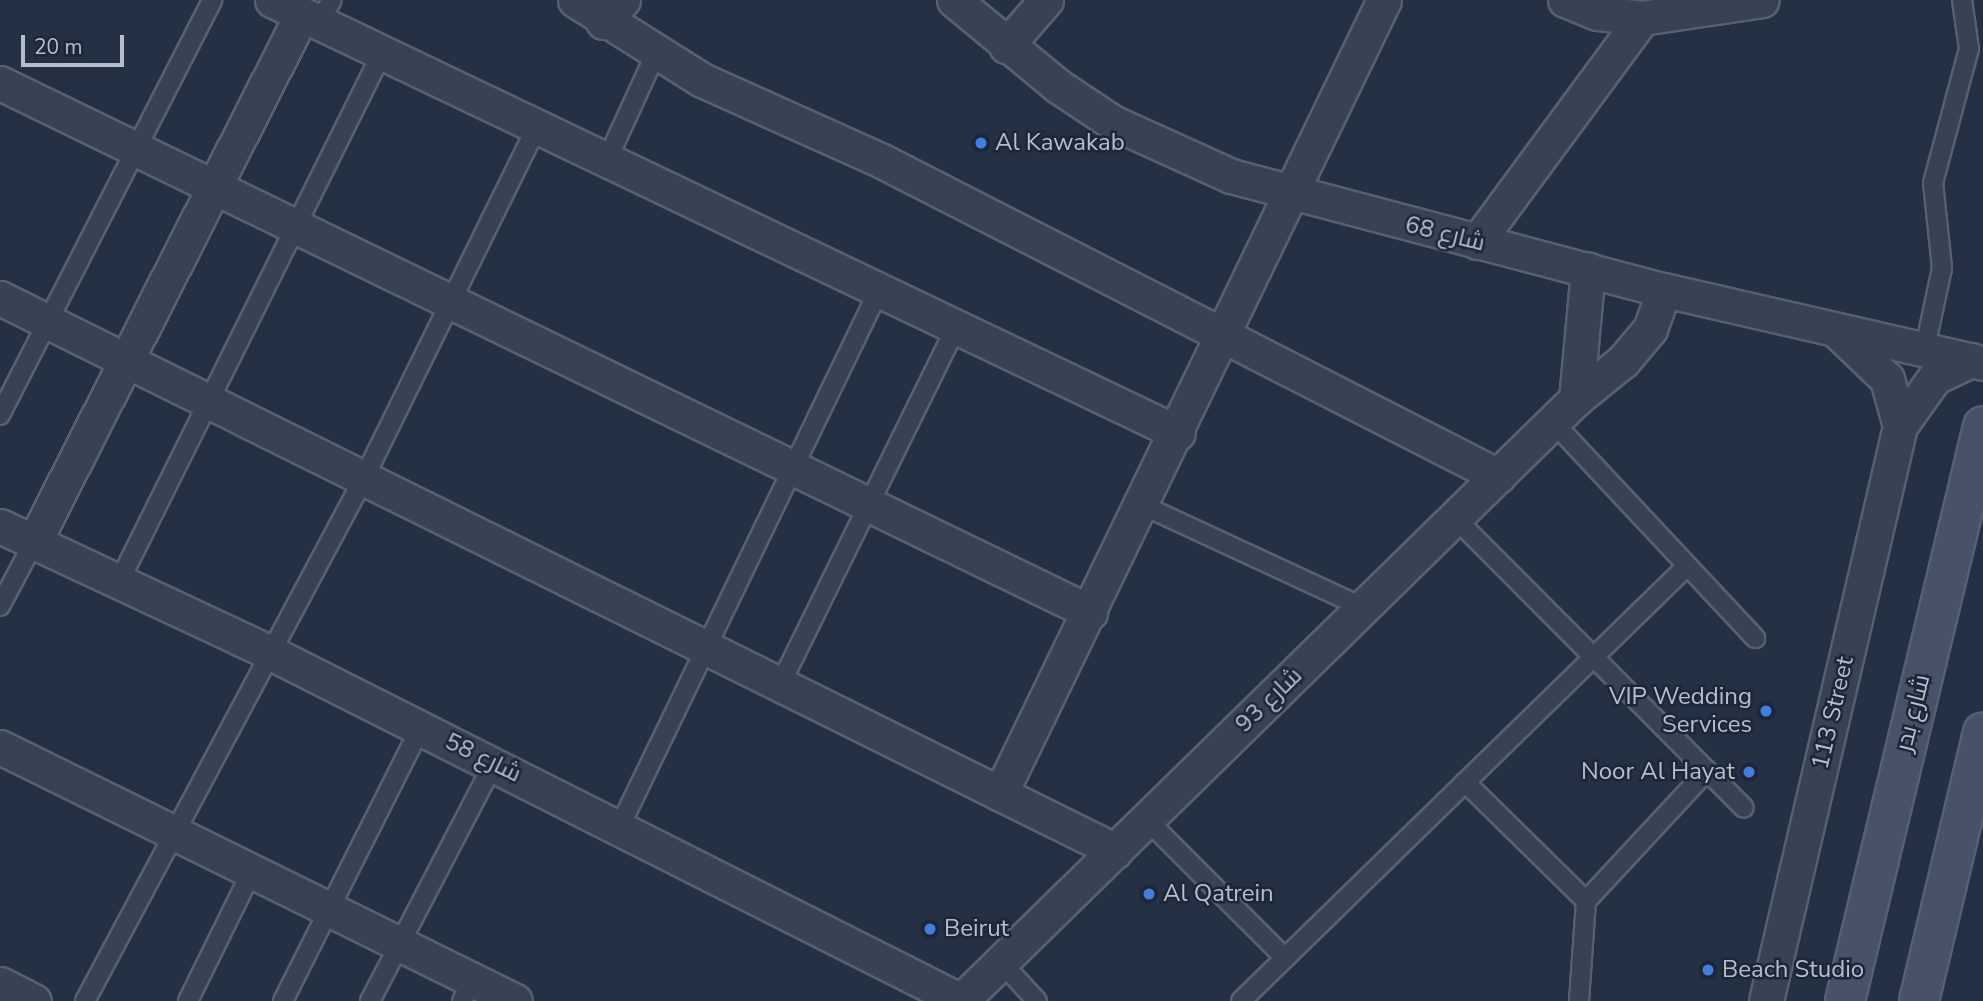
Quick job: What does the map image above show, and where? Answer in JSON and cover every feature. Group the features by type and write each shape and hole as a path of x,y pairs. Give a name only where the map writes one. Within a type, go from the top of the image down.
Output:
{"main road":[{"name":"شارع بدر","path":"1845,1001 1983,426"},
{"path":"1919,1001 1983,733"}],"street":[{"path":"272,0 318,12 382,53 1178,433"},
{"path":"575,0 613,11 655,55 871,155 1498,476"},
{"name":"شارع 68","path":"954,0 1006,46 1124,128 1231,176 1294,195 1664,290 1977,361"},
{"path":"1006,46 1046,0"},
{"path":"1000,794 1294,195 1384,0"},
{"path":"1565,0 1598,13 1642,18 1762,0"},
{"path":"34,542 212,190 318,12"},
{"path":"1477,242 1642,18"},
{"path":"0,83 212,190 1090,612"},
{"path":"1576,400 1588,270"},
{"name":"شارع 93","path":"961,1001 1553,422 1637,346 1664,290"},
{"path":"0,298 1115,851"},
{"name":"113 Street","path":"1833,329 1887,379 1900,426"},
{"name":"113 Street","path":"1766,1001 1900,426 1935,377 1977,361"},
{"name":"شارع 58","path":"0,526 271,653 421,727 961,1001"},
{"path":"0,747 400,944 468,991 515,1001"},
{"path":"0,984 34,1001"}],"lane":[{"path":"0,415 212,0"},
{"path":"1925,348 1942,268 1933,183 1969,49 1962,0"},
{"path":"119,582 382,53"},
{"path":"607,160 655,55"},
{"path":"85,1001 364,478 537,127"},
{"path":"620,826 879,290"},
{"path":"780,685 956,327"},
{"path":"1553,422 1755,638"},
{"path":"1142,505 1364,608"},
{"path":"1455,518 1744,808"},
{"path":"0,606 34,542"},
{"path":"1241,1001 1688,566"},
{"path":"283,1001 421,727"},
{"path":"370,1001 494,764"},
{"path":"1579,1001 1586,901 1707,771"},
{"path":"1465,782 1586,901"},
{"path":"1147,820 1285,958"},
{"path":"188,1001 251,871"},
{"path":"1001,962 1037,1001"}],"place":[{"name":"Al Kawakab","path":"981,143"},
{"name":"VIP Wedding Services","path":"1766,711"},
{"name":"Noor Al Hayat","path":"1749,772"},
{"name":"Al Qatrein","path":"1149,894"},
{"name":"Beirut","path":"930,929"},
{"name":"Beach Studio","path":"1708,970"}]}
